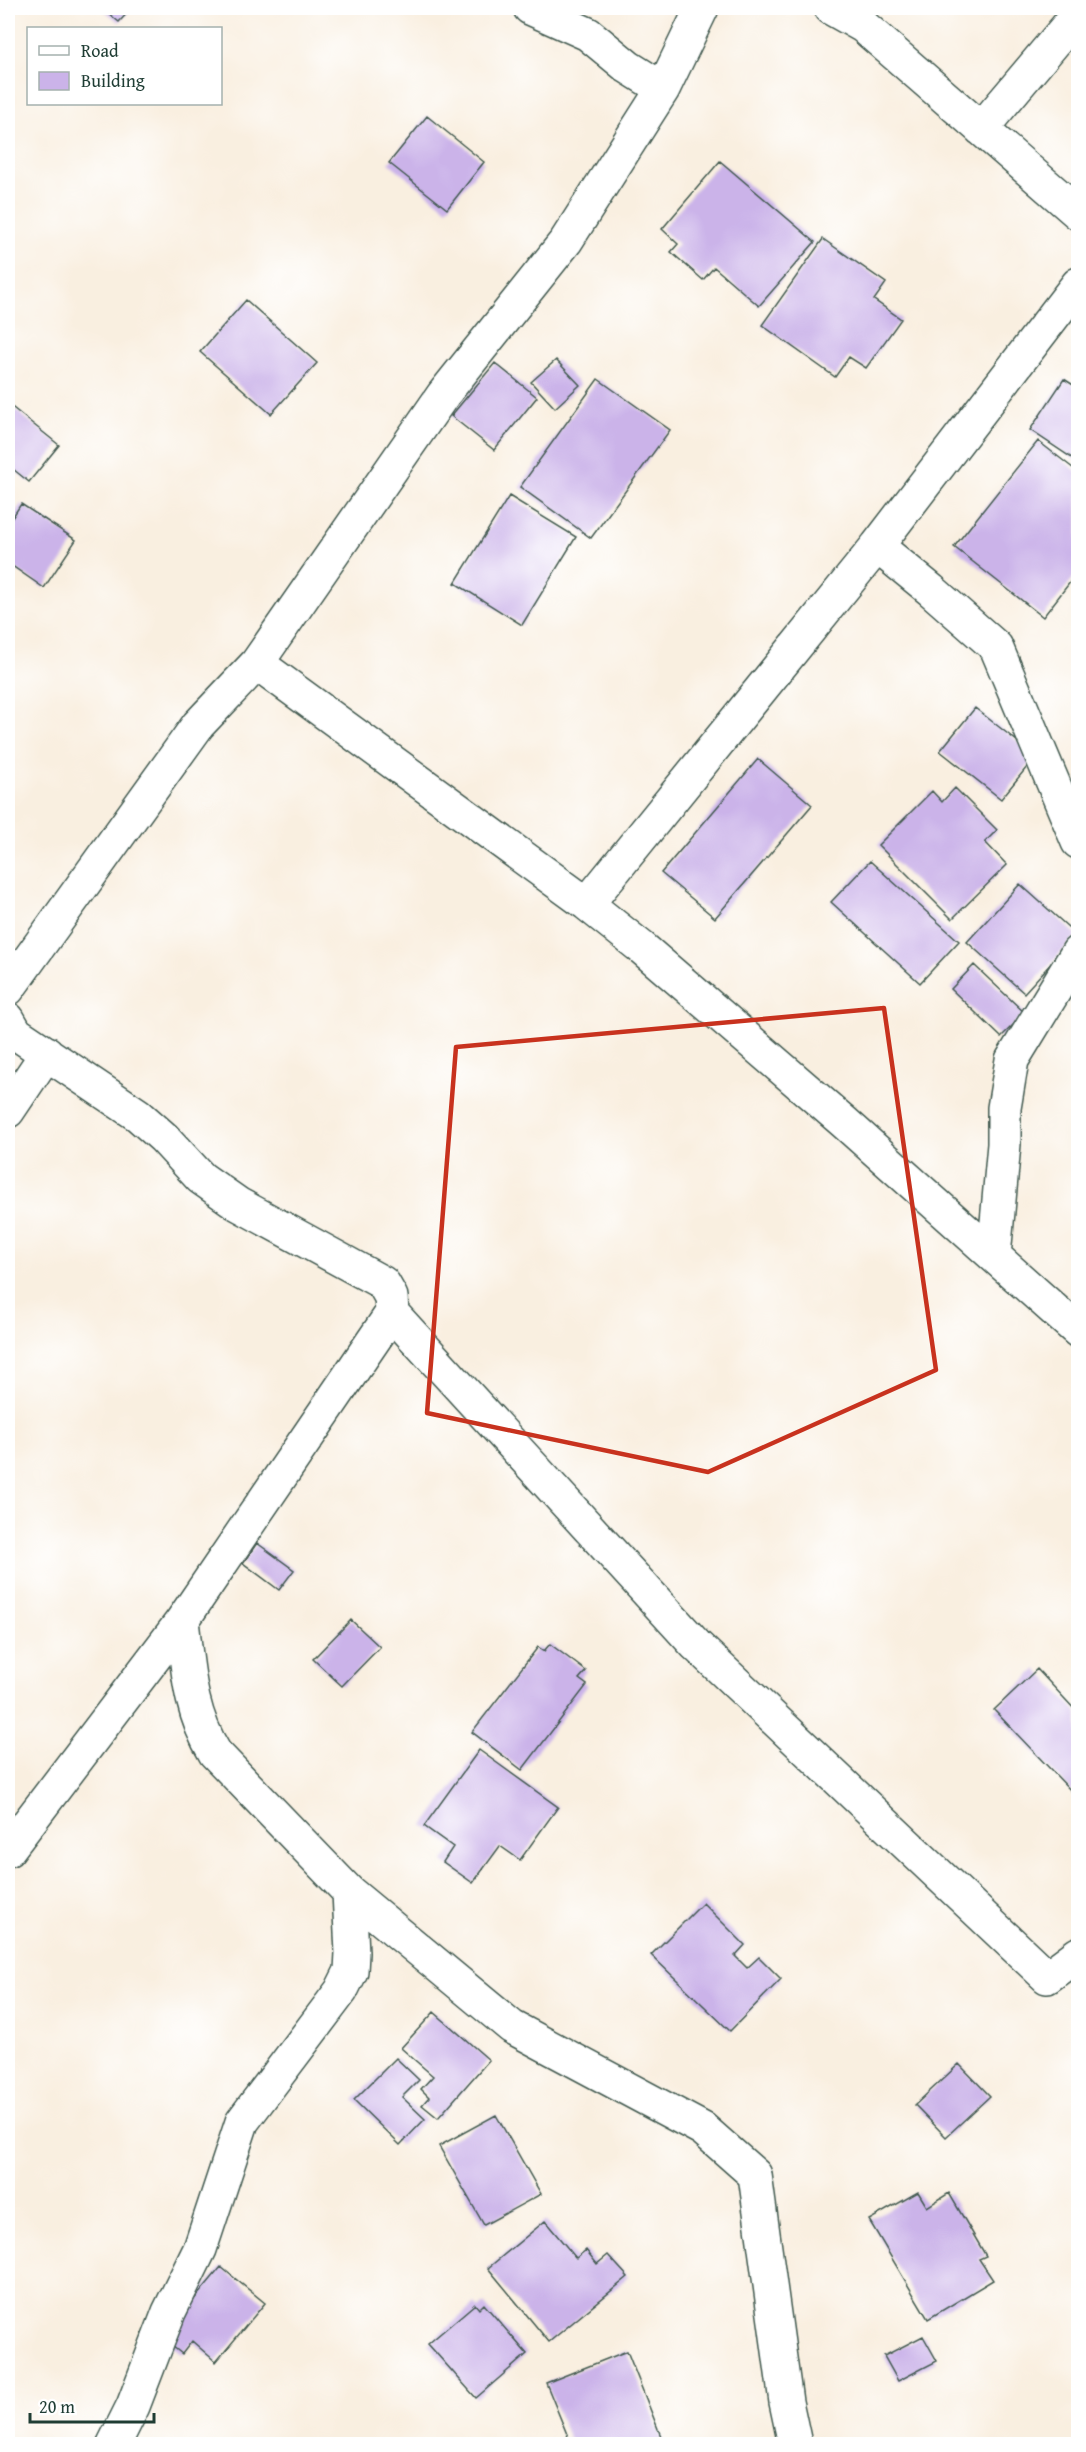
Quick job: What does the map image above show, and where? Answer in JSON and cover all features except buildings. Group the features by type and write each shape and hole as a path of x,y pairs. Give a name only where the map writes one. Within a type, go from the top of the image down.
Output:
{"street":[{"path":"530,8 588,34 628,67 663,89"},
{"path":"8,989 198,725 257,663 442,395 566,241 663,89 702,8"},
{"path":"831,8 863,26 1078,213"},
{"path":"981,129 1078,14"},
{"path":"587,904 877,546 1078,284"},
{"path":"877,546 932,590 996,647 1078,842"},
{"path":"257,663 587,904 641,947 1078,1331"},
{"path":"994,1256 1005,1108 1012,1060 1078,952"},
{"path":"8,1019 16,1033 138,1115 164,1138 201,1178 238,1204 382,1283 391,1297 392,1313 182,1622 8,1850"},
{"path":"8,1111 47,1053"},
{"path":"392,1313 696,1645 1047,1977 1078,1954"},
{"path":"182,1622 194,1709 202,1732 215,1753 349,1892 512,2027 703,2129 755,2175 786,2402 795,2445"},
{"path":"114,2445 133,2406 169,2312 200,2249 242,2122 341,1991 351,1971 349,1892"}],"highlighted area":[{"path":"884,1008 936,1370 708,1472 427,1413 456,1047"}]}
